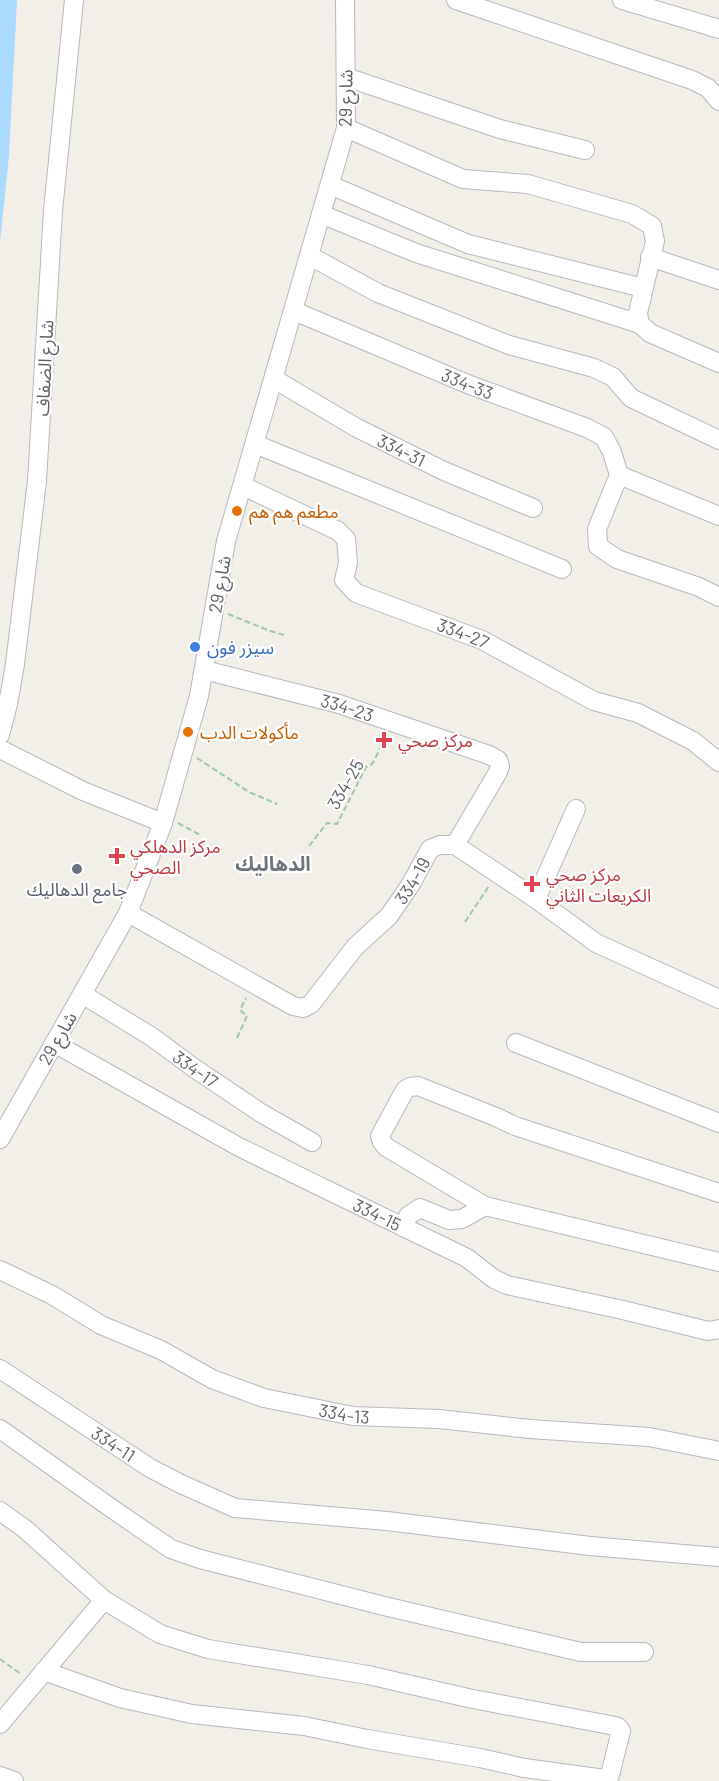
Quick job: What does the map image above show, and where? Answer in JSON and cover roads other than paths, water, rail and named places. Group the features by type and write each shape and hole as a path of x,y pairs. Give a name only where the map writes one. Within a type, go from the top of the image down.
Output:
{"street":[{"name":"شارع الضفاف","path":"0,735 15,664 37,481 53,211 75,0"},
{"name":"شارع 29","path":"0,1139 128,913 164,820 199,696 226,541 346,128 345,0"},
{"path":"456,0 692,80 708,88 719,101"},
{"path":"622,0 719,29"},
{"path":"346,77 500,129 585,150"},
{"path":"346,128 463,179 528,184 632,214 652,226 655,241 638,313 640,324"},
{"path":"330,185 468,244 644,288"},
{"path":"321,214 417,253 640,324 650,333 719,363"},
{"path":"309,255 378,293 508,345 594,368 613,376 631,398 719,440"},
{"path":"650,257 719,280"},
{"name":"334-33","path":"294,311 470,385 604,436 620,475"},
{"name":"334-31","path":"274,379 357,428 405,452 533,508"},
{"path":"255,444 562,569"},
{"path":"719,516 620,475 597,529 598,546 617,559 699,587 719,597"},
{"name":"334-27","path":"243,486 338,531 346,539 348,563 344,580 356,593 482,640 594,701 638,713 693,741 719,762"},
{"name":"334-23","path":"204,670 339,704 489,754 498,760 500,766 498,772 455,845"},
{"path":"0,749 82,791 164,820"},
{"path":"536,899 576,809"},
{"name":"334-19","path":"128,913 293,1006 303,1008 311,1005 356,946 389,916 411,884 430,849 440,845 455,845"},
{"path":"455,845 536,899 596,944 719,999"},
{"name":"334-17","path":"82,994 152,1037 261,1113 312,1142"},
{"name":"334-15","path":"54,1042 239,1147 467,1258 494,1279 507,1285 708,1331 719,1329"},
{"path":"516,1043 719,1123"},
{"path":"719,1193 515,1126 418,1086 410,1087 399,1100 380,1136 386,1147 485,1206 719,1262"},
{"path":"403,1227 408,1216 420,1208 449,1220 462,1219 485,1206"},
{"name":"334-13","path":"0,1270 52,1295 101,1325 161,1350 212,1379 264,1398 353,1416 439,1419 530,1429 649,1437 719,1451"},
{"name":"334-11","path":"0,1369 150,1468 235,1508 387,1521 590,1546 719,1557"},
{"path":"0,1429 171,1549 200,1559 384,1606 582,1652 644,1652"},
{"path":"0,1511 25,1529 104,1600 160,1634 208,1649 368,1674 468,1698 618,1727 621,1731 610,1775 605,1779 525,1768 304,1726 192,1714 39,1677"},
{"path":"0,1724 6,1704 39,1677 104,1600"},
{"path":"0,1776 14,1781"}],"water":[{"path":"0,0 17,0 9,155 0,243"}],"place":[{"name":"مطعم هم هم","path":"237,511"},
{"name":"سيزر فون","path":"195,647"},
{"name":"مأكولات الدب","path":"188,732"},
{"name":"مركز صحي","path":"384,740"},
{"name":"مركز الدهلكي الصحي","path":"117,856"},
{"name":"جامع الدهاليك","path":"77,869"},
{"name":"مركز صحي الكريعات الثاني","path":"532,884"}],"district":[{"name":"الدهاليك","path":"273,863"}]}
